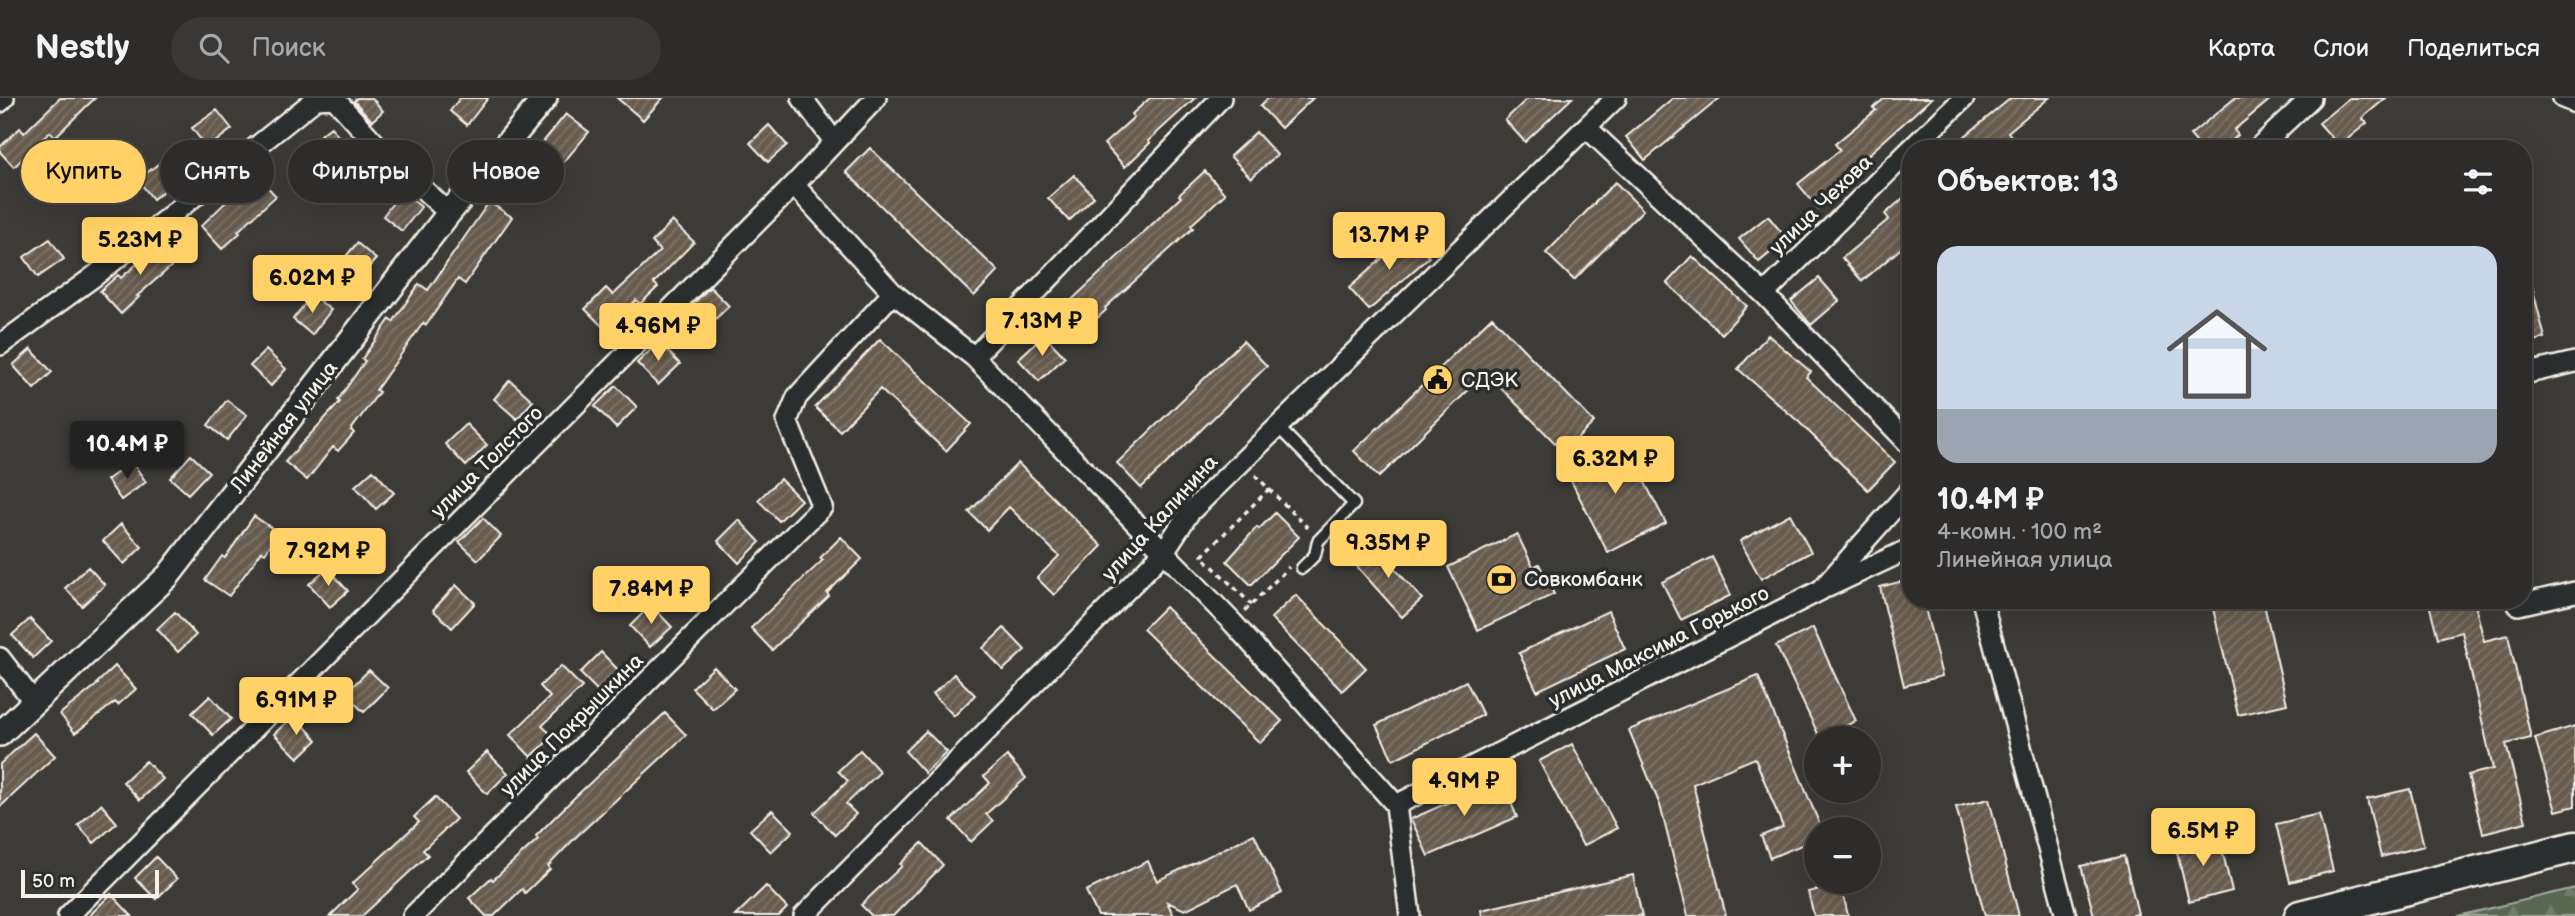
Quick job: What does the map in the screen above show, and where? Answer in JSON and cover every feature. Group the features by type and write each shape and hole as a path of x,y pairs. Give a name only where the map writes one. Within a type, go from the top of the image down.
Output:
{"main road":[{"path":"2300,916 2575,847"}],"street":[{"path":"0,102 4,98"},
{"path":"0,345 96,275 316,99 334,98 383,152 449,213"},
{"name":"Линейная улица","path":"0,734 168,576 449,213 545,98"},
{"path":"802,98 834,141"},
{"name":"улица Толстого","path":"68,916 794,185 876,98"},
{"path":"974,357 1221,98"},
{"name":"улица Калинина","path":"804,916 1163,552 1189,513 1616,98"},
{"name":"улица Чехова","path":"1920,140 1964,98"},
{"path":"2267,140 2311,98"},
{"path":"2563,98 2575,103"},
{"path":"1586,127 1764,294 1902,437"},
{"name":"улица Чехова","path":"1764,294 1902,158"},
{"path":"794,185 893,293 974,357 1233,623 1396,805 1410,916"},
{"name":"улица Покрышкина","path":"414,916 822,507 788,421 797,397 893,293"},
{"path":"2532,372 2575,362"},
{"name":"улица Максима Горького","path":"1396,805 1821,590 1902,499"},
{"path":"1821,590 1902,552"},
{"path":"2532,603 2575,592"},
{"path":"1984,609 2066,916"},
{"path":"0,658 34,702"}],"lane":[{"path":"1278,427 1354,504 1318,541 1315,555 1298,564"}],"path":[{"path":"1242,461 1311,531 1310,538"},
{"path":"1252,605 1202,556 1269,489"},
{"path":"1233,623 1298,564"}],"green space":[{"path":"2575,888 2575,916 2458,916"}],"building":[{"path":"60,98 95,98 55,137 50,132 42,140 21,140 21,160 14,167 0,152 0,147 20,128 24,133"},
{"path":"357,98 372,98 383,111 372,121 354,101"},
{"path":"460,98 488,98 467,125 450,111"},
{"path":"617,98 663,98 643,120"},
{"path":"1150,98 1195,98 1148,141 1150,143 1125,167 1104,144 1134,117 1132,114"},
{"path":"1268,98 1313,98 1281,128 1260,106"},
{"path":"1528,98 1572,98 1525,142 1505,120"},
{"path":"1673,98 1720,98 1645,160 1626,137"},
{"path":"1885,98 1932,98 1842,178 1846,184 1818,208 1798,184 1840,150 1835,144 1876,110 1873,108"},
{"path":"2011,98 2049,98 2008,132 2012,137 2008,140 1966,140 1964,137"},
{"path":"2235,98 2272,98 2234,130 2238,135 2232,140 2194,140 2190,135"},
{"path":"2349,98 2386,98 2362,118 2367,123 2346,140 2334,140 2319,123"},
{"path":"217,110 232,129 218,140 201,140 192,128"},
{"path":"566,114 589,132 564,162 564,140 545,140"},
{"path":"769,125 787,145 768,162 750,143"},
{"path":"331,127 341,140 314,140"},
{"path":"1256,132 1277,155 1251,178 1230,156"},
{"path":"870,148 998,271 974,296 846,172"},
{"path":"160,163 160,194 153,199 146,190 146,174"},
{"path":"1205,171 1225,194 1191,225 1193,228 1081,333 1060,311"},
{"path":"1074,175 1094,197 1069,221 1048,198"},
{"path":"1615,182 1643,210 1574,280 1546,253"},
{"path":"1902,199 1902,248 1862,281 1842,258 1889,219 1885,214"},
{"path":"225,203 268,203 222,249 201,226"},
{"path":"393,203 416,203 421,207 402,231 383,216"},
{"path":"488,203 512,217 465,284 458,279 426,325 423,323 376,390 379,392 351,430 354,433 338,451 333,447 307,480 285,462 340,402 338,400 365,361 362,359 390,319 393,322 419,284 428,290"},
{"path":"1768,216 1787,239 1759,262 1739,239"},
{"path":"672,221 694,242 654,283 658,287 640,304 636,300 606,330 585,309 606,288 613,295 660,251 652,242"},
{"path":"1408,235 1429,257 1369,310 1349,288"},
{"path":"50,239 64,259 38,277 24,257"},
{"path":"164,240 180,259 137,296 139,297 121,314 100,291 118,275 121,278"},
{"path":"357,243 376,259 355,283 337,267"},
{"path":"1692,256 1747,306 1722,334 1667,283"},
{"path":"1819,278 1839,301 1811,325 1791,301"},
{"path":"2532,286 2545,338 2532,342"},
{"path":"710,287 729,306 707,327 689,308"},
{"path":"312,295 331,310 312,335 293,319"},
{"path":"1492,317 1594,422 1564,452 1486,373 1379,477 1354,451"},
{"path":"1044,335 1065,357 1039,381 1018,359"},
{"path":"1768,335 1811,372 1806,377 1895,462 1868,490 1799,422 1738,369"},
{"path":"880,339 971,424 946,451 880,389 840,431 815,407"},
{"path":"1243,341 1267,366 1141,488 1117,463"},
{"path":"659,342 680,364 658,385 637,363"},
{"path":"31,349 52,372 34,389 13,365"},
{"path":"266,350 286,369 271,386 250,366"},
{"path":"510,380 533,401 517,419 494,399"},
{"path":"616,386 637,407 616,428 595,406"},
{"path":"227,400 247,415 227,440 208,425"},
{"path":"466,424 487,445 466,466 445,444"},
{"path":"1622,439 1666,523 1608,553 1565,469"},
{"path":"191,455 209,472 188,494 170,478"},
{"path":"132,462 146,482 121,500 107,480"},
{"path":"1018,463 1102,546 1054,595 1037,578 1059,556 1009,507 987,530 969,512"},
{"path":"373,470 394,493 376,509 355,486"},
{"path":"780,479 801,500 779,521 758,500"},
{"path":"1275,513 1299,537 1251,585 1227,561 1257,527 1259,529"},
{"path":"1790,514 1811,552 1761,579 1740,541"},
{"path":"254,516 279,533 265,553 262,551 229,596 205,580 222,556 225,558"},
{"path":"483,518 501,536 478,560 459,542"},
{"path":"739,520 760,542 739,563 718,541"},
{"path":"121,524 142,547 124,564 103,541"},
{"path":"1517,534 1533,567 1539,564 1554,594 1478,630 1448,567"},
{"path":"841,537 862,559 827,593 829,596 772,650 751,628 823,560 820,558"},
{"path":"1373,544 1422,599 1402,617 1353,562"},
{"path":"1712,557 1731,595 1681,620 1662,582"},
{"path":"88,567 105,585 82,606 65,588"},
{"path":"327,568 348,591 330,607 309,584"},
{"path":"1902,581 1902,609 1925,609 1942,676 1904,686 1880,587"},
{"path":"456,585 475,603 452,628 433,610"},
{"path":"1296,595 1366,668 1342,691 1271,618"},
{"path":"651,605 672,627 650,647 630,626"},
{"path":"1165,607 1282,721 1260,743 1143,629"},
{"path":"2213,609 2265,609 2287,704 2238,715"},
{"path":"2430,609 2476,609 2484,641 2508,635 2531,738 2506,744 2526,822 2483,833 2468,775 2493,769 2462,632 2438,638"},
{"path":"1608,611 1625,649 1537,691 1519,653"},
{"path":"175,612 196,635 178,652 157,629"},
{"path":"30,619 51,641 33,658 12,635"},
{"path":"1004,628 1025,650 1003,670 983,648"},
{"path":"1813,628 1856,721 1845,726 1814,726 1776,646"},
{"path":"601,652 622,674 601,694 580,673"},
{"path":"115,666 136,689 118,705 115,702 75,733 60,714 98,684"},
{"path":"561,666 582,687 542,726 553,736 531,757 510,735 550,697 540,686"},
{"path":"714,667 735,689 713,709 692,688"},
{"path":"369,670 388,688 364,712 345,694"},
{"path":"954,674 975,695 954,716 933,694"},
{"path":"1758,676 1804,787 1804,803 1811,803 1817,817 1804,817 1804,844 1770,858 1761,836 1783,827 1755,758 1693,784 1726,916 1688,916 1660,805 1629,730"},
{"path":"1466,681 1483,715 1393,760 1376,725"},
{"path":"210,696 231,719 213,735 192,713"},
{"path":"665,713 686,735 577,836 548,866 550,869 525,893 522,889 494,916 486,916 469,898 538,839 536,836 574,798"},
{"path":"294,715 317,740 298,758 274,734"},
{"path":"2575,726 2575,806 2556,811 2535,738"},
{"path":"926,731 947,752 925,773 905,751"},
{"path":"34,733 55,756 0,807 0,764"},
{"path":"1572,744 1617,828 1583,846 1539,761"},
{"path":"860,750 880,772 846,804 856,814 835,835 814,813 848,781 838,771"},
{"path":"487,752 508,773 487,794 466,772"},
{"path":"1007,756 1026,778 986,814 993,821 971,842 951,820 990,783 984,776"},
{"path":"146,761 163,779 140,800 123,782"},
{"path":"1501,779 1517,817 1428,856 1411,819"},
{"path":"2410,789 2424,846 2381,857 2367,799"},
{"path":"435,797 456,819 423,850 428,855 362,916 330,916 358,889 352,884 419,822 414,817"},
{"path":"1989,799 2019,916 1985,916 1956,807"},
{"path":"101,804 117,823 94,843 78,825"},
{"path":"772,810 793,831 771,852 750,830"},
{"path":"2319,814 2333,871 2290,882 2276,824"},
{"path":"2218,833 2232,891 2189,902 2175,844"},
{"path":"1254,834 1282,893 1249,910 1237,884 1185,910 1167,902 1174,916 1098,916 1086,891 1148,861 1157,881"},
{"path":"922,843 943,865 893,916 872,916 861,905"},
{"path":"2124,856 2138,914 2094,916 2081,866"},
{"path":"156,857 177,879 156,899 135,878"},
{"path":"1633,875 1642,916 1482,916 1481,910"},
{"path":"766,886 787,908 779,916 735,916"},
{"path":"111,894 132,916 89,916"},
{"path":"1808,894 1843,894 1848,916 1814,916"}],"place":[{"name":"СДЭК","path":"1438,380"},
{"name":"Совкомбанк","path":"1501,579"}]}
